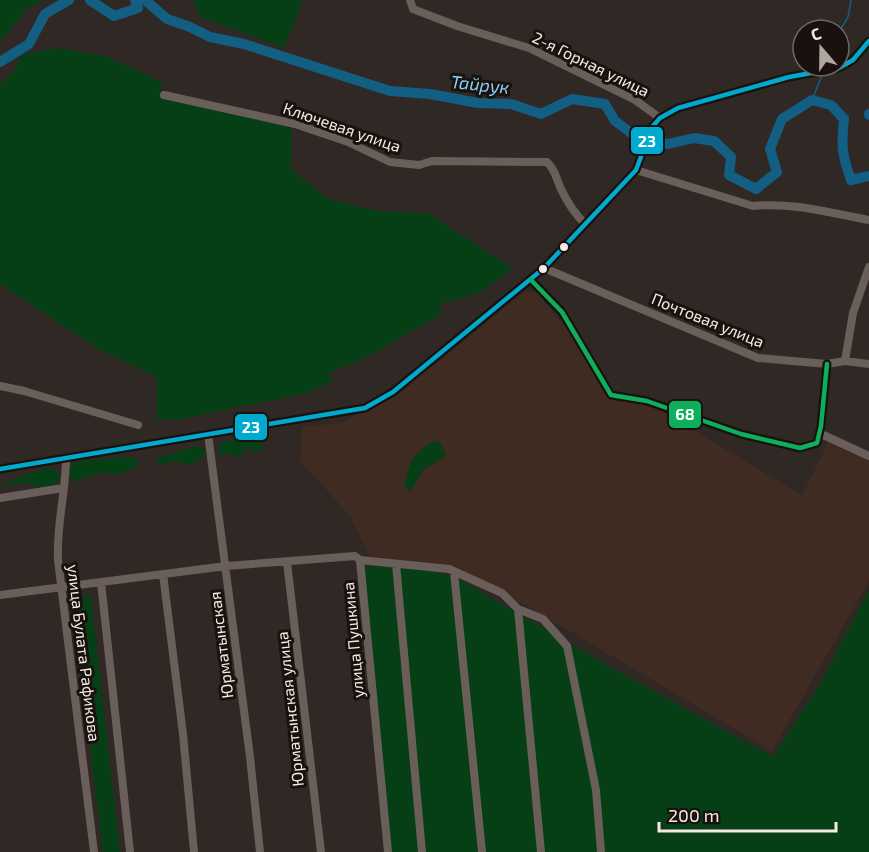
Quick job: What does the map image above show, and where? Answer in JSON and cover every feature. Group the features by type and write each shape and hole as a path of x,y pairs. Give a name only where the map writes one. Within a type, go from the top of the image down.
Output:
{"street":[{"name":"2-я Горная улица","path":"410,0 413,9 457,26 530,48 635,100 660,118"},
{"path":"0,469 365,408 393,392 544,268 636,170 652,127 660,118 678,108 818,71 839,69 853,60 869,41"},
{"name":"Ключевая улица","path":"164,95 295,124 348,142 390,162 418,165 432,161 547,162 554,168 561,188 578,217 585,224"},
{"path":"636,170 753,206 772,204 800,206 869,220"},
{"path":"845,361 853,313 869,267"},
{"name":"Почтовая улица","path":"544,268 758,358 827,364 845,361 869,364"},
{"path":"531,280 562,312 611,395 647,400 741,434 800,448 817,443 827,364"},
{"path":"0,386 24,390 138,425"},
{"path":"819,433 869,456"},
{"name":"Юрматынская","path":"208,434 260,852"},
{"name":"улица Булата Рафикова","path":"66,458 57,542 60,587 94,852"},
{"path":"0,498 63,488"},
{"name":"улица Пушкина","path":"0,596 226,566 355,556 360,560 388,852"},
{"path":"360,560 449,569 502,593 518,609 543,619 567,646 596,790 601,852"},
{"name":"Юрматынская улица","path":"287,562 321,852"},
{"path":"396,564 422,852"},
{"path":"454,572 482,852"},
{"path":"163,574 183,734 194,852"},
{"path":"101,582 130,852"},
{"path":"518,609 541,852"}],"shaded area":[{"path":"535,291 578,342 609,398 651,405 802,495 829,441 869,460 869,581 772,751 529,607 453,572 370,557 350,516 300,461 302,427 341,423 397,395 524,292"}],"green space":[{"path":"0,0 43,0 27,9 0,41"},
{"path":"193,0 303,0 284,48 200,17"},
{"path":"59,48 105,56 162,82 161,94 292,126 291,169 328,199 378,211 428,213 513,269 478,293 440,304 442,314 363,359 328,373 333,381 307,393 176,420 157,419 157,377 97,348 0,284 0,84 16,69 22,54"},
{"path":"258,434 263,448 255,452 245,449 240,458 230,454 218,455 220,444 235,439 251,441"},
{"path":"438,440 447,455 423,470 411,491 404,487 413,458 423,448"},
{"path":"195,446 207,450 205,456 190,465 174,461 160,466 157,460 161,457"},
{"path":"131,457 142,464 120,474 101,473 73,482 70,478 69,470 75,462"},
{"path":"49,467 60,475 59,481 54,485 37,487 28,483 0,486 16,479"},
{"path":"361,566 409,568 453,576 773,757 821,683 869,590 869,852 389,852"},
{"path":"71,594 91,596 120,852 103,852"}],"waterway":[{"name":"Тайрук","path":"0,62 29,44 45,14 69,0"},
{"name":"Тайрук","path":"90,0 114,16 138,8 135,0"},
{"name":"Тайрук","path":"145,0 167,19 210,37 244,44 390,91 430,94 478,103 511,104 541,114 572,99 605,104 615,121 638,138 668,144 694,138 714,141 731,157 729,175 756,189 777,172 770,149 782,119 812,100 831,105 844,119 843,150 851,180 869,176"},
{"path":"847,18 851,0"},
{"path":"812,100 821,78"}],"transit line":[{"name":"23","path":"0,469 365,408 393,392 544,268 636,170 652,127 660,118 678,108 789,77 839,68 853,60 869,41"},
{"name":"68","path":"531,280 562,312 611,395 647,401 741,434 800,448 817,443 821,426 827,364"}]}
